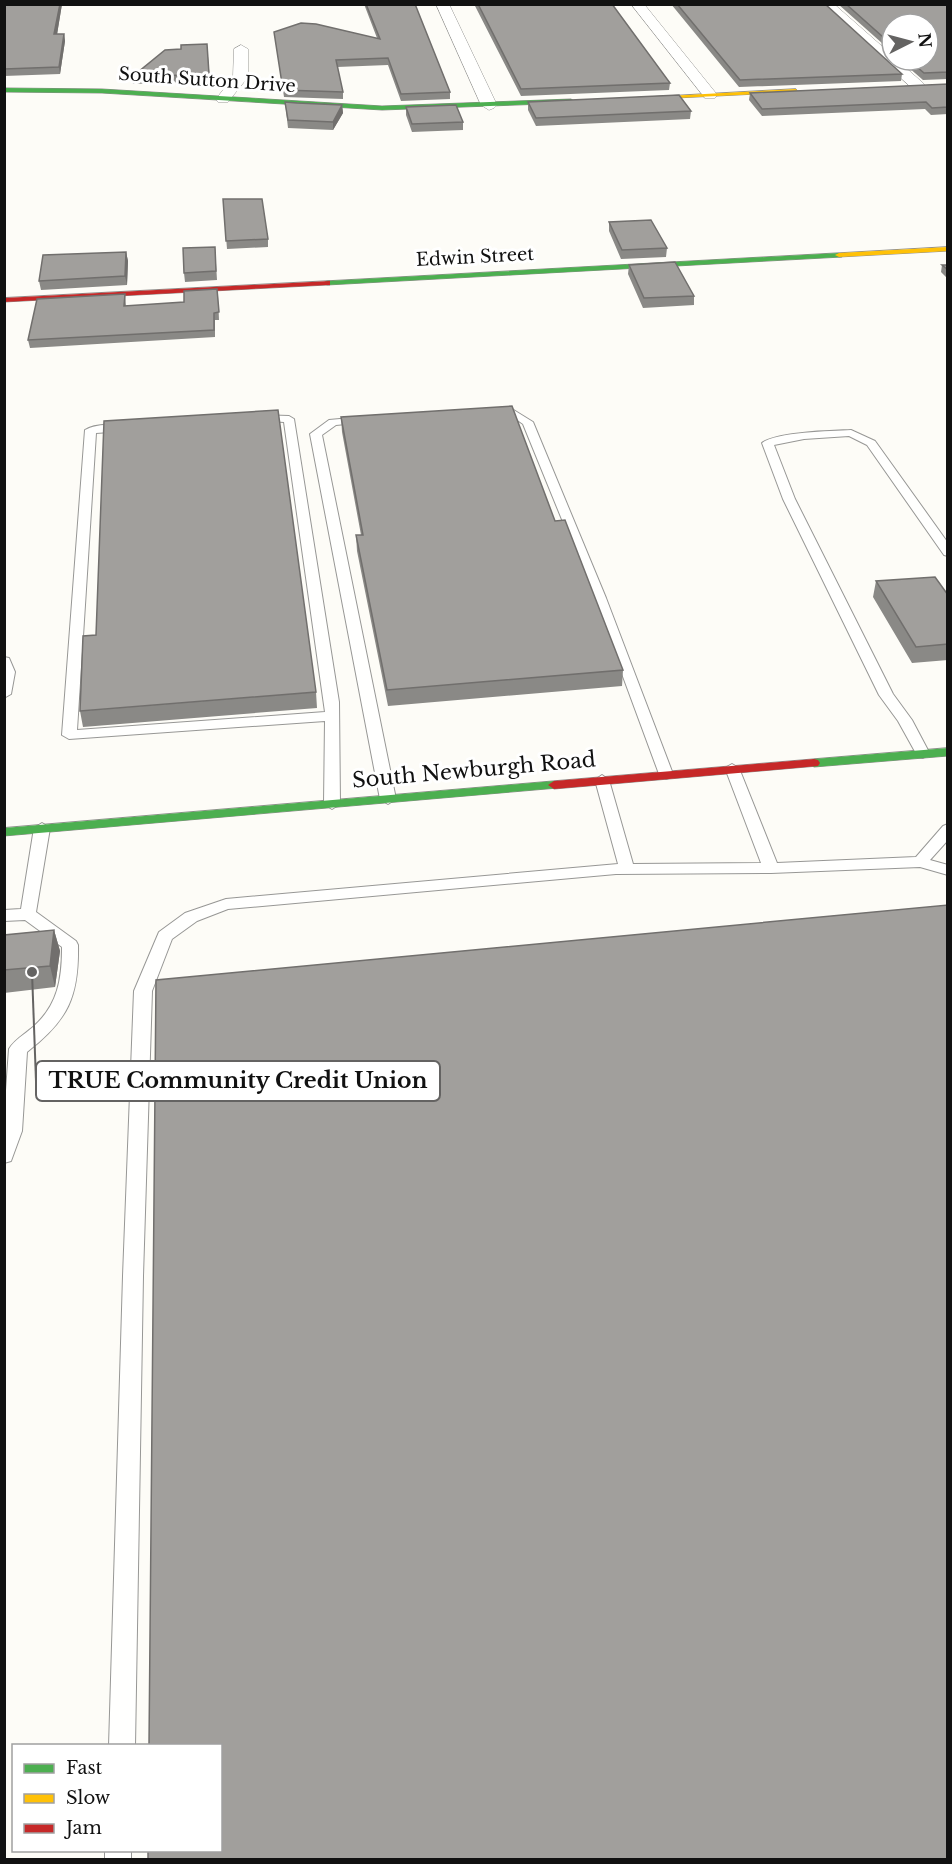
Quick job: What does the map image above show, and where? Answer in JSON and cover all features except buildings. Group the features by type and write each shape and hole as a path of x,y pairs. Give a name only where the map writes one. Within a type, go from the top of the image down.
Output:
{"street":[{"path":"442,4 489,105"},
{"path":"637,4 710,95"},
{"path":"826,4 923,86"},
{"path":"223,99 242,78 244,71 241,49"},
{"path":"895,87 923,86"},
{"name":"South Sutton Drive","path":"4,90 102,91 382,108 586,100"},
{"path":"619,99 814,91"},
{"name":"Edwin Street","path":"4,300 948,249"},
{"name":"South Newburgh Road","path":"4,832 732,768 948,752"}],"lane":[{"path":"476,414 512,412 528,422 600,598 666,774"},
{"path":"243,419 289,419 329,682 332,716 332,804"},
{"path":"381,419 333,422 316,434 388,799"},
{"path":"138,427 91,430 69,735 332,716"},
{"path":"923,754 905,720 886,695 789,499 768,443 804,436 851,433 871,443 948,552"},
{"path":"4,661 8,672 4,694"},
{"path":"732,768 771,868"},
{"path":"602,780 627,869"},
{"path":"28,914 42,828"},
{"path":"920,862 948,829"},
{"path":"122,1744 133,1276 143,991 165,936 191,917 226,904 627,869 771,868 920,862 948,870"},
{"path":"4,916 28,914 70,945 68,991 57,1017 18,1049 13,1131 4,1156"}],"traffic: fast":[{"path":"4,90 102,91 382,108 571,101"},
{"path":"327,283 839,255"},
{"path":"814,763 948,752"},
{"path":"4,832 554,785"}],"traffic: slow":[{"path":"635,98 796,91"},
{"path":"839,255 948,249"}],"traffic: jam":[{"path":"4,300 327,283"},
{"path":"554,785 814,763"}],"place":[{"name":"TRUE Community Credit Union","path":"32,972"}]}
